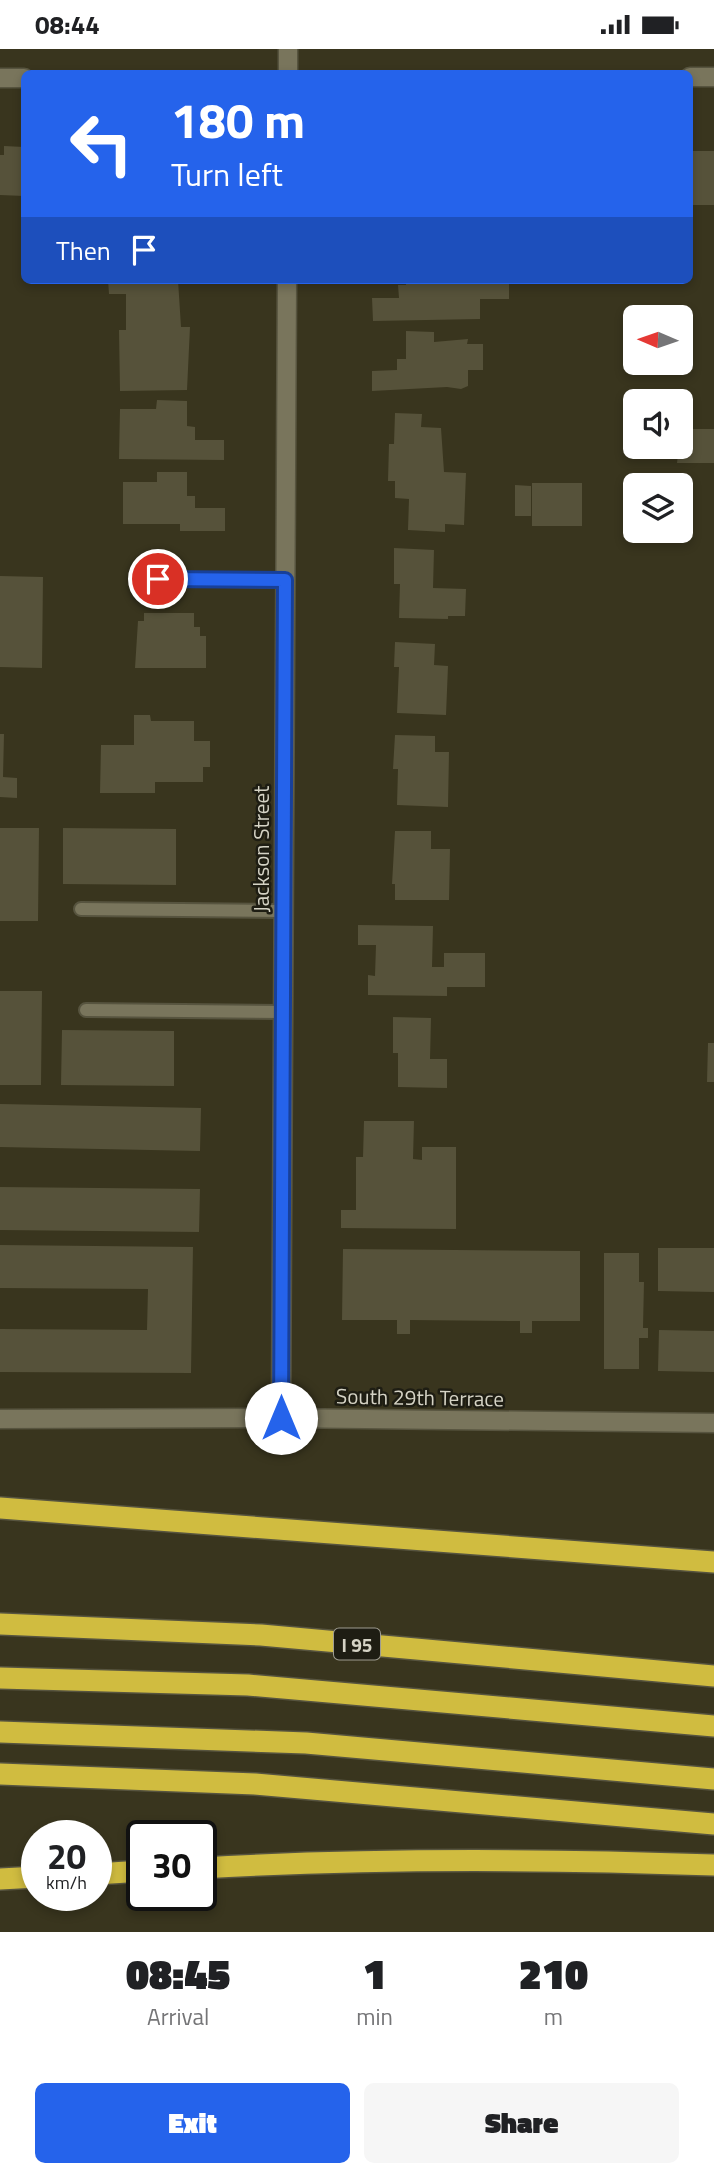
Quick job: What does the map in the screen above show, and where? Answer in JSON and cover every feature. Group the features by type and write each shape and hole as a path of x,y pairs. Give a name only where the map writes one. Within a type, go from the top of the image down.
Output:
{"highway":[{"path":"0,1508 714,1562"},
{"name":"I 95","path":"0,1624 261,1635 714,1676"},
{"path":"0,1678 248,1685 714,1726"},
{"path":"0,1732 306,1743 714,1780"},
{"path":"0,1774 255,1784 714,1824"},
{"path":"217,1867 293,1862 553,1860 714,1865"},
{"path":"0,1879 21,1878"}],"street":[{"path":"288,49 288,70"},
{"path":"693,77 714,77"},
{"path":"0,78 21,78"},
{"name":"Jackson Street","path":"281,1418 287,284"},
{"name":"South 29th Terrace","path":"0,1419 281,1418 714,1423"}],"lane":[{"path":"158,579 285,580"},
{"path":"80,909 284,911"},
{"path":"86,1010 283,1012"}],"building":[{"path":"4,146 21,147 21,196 0,195 0,155 4,155"},
{"path":"693,151 714,151 714,205 693,205"},
{"path":"108,284 178,284 181,327 190,327 187,390 120,391 119,330 126,330 126,294 109,294"},
{"path":"509,284 509,299 480,299 480,319 373,321 372,298 399,298 398,285"},
{"path":"406,331 434,332 434,342 468,339 467,344 483,344 483,370 468,370 468,386 461,389 447,387 372,391 372,371 397,370 397,359 406,359"},
{"path":"157,400 187,401 187,426 195,427 195,440 224,440 224,460 119,459 120,409 156,409"},
{"path":"395,413 422,414 421,427 441,428 444,472 466,473 464,525 445,524 445,532 408,530 409,499 395,498 395,481 388,481 389,444 394,444"},
{"path":"693,429 714,429 714,463 677,463 677,459 693,459"},
{"path":"157,472 187,472 187,496 195,496 195,508 225,508 225,531 180,531 180,524 123,524 123,482 157,482"},
{"path":"532,483 582,483 582,526 532,526"},
{"path":"515,485 531,486 531,516 515,516"},
{"path":"394,548 434,550 433,588 466,589 465,616 448,616 448,619 399,618 400,584 394,584"},
{"path":"0,576 43,577 42,668 0,667"},
{"path":"144,613 194,613 194,627 200,627 200,636 206,636 206,668 135,668 138,621 144,621"},
{"path":"395,642 435,644 434,665 448,666 446,715 397,713 399,667 394,667"},
{"path":"134,715 150,715 151,721 194,721 194,741 210,741 210,767 203,767 203,782 155,782 155,793 100,793 101,745 134,745"},
{"path":"0,734 4,734 3,777 17,778 17,798 0,797"},
{"path":"395,735 435,736 435,752 449,752 448,807 397,805 398,769 393,769"},
{"path":"0,828 39,828 38,921 0,921"},
{"path":"63,828 176,829 176,885 63,884"},
{"path":"395,831 431,831 431,849 450,849 449,900 395,900 395,884 392,884"},
{"path":"358,925 433,926 432,967 444,967 444,953 485,953 485,987 447,987 447,996 368,995 368,975 375,976 376,945 358,945"},
{"path":"0,991 42,991 41,1085 0,1085"},
{"path":"393,1017 431,1018 430,1059 447,1059 447,1088 398,1087 398,1053 393,1053"},
{"path":"62,1030 174,1031 174,1086 61,1085"},
{"path":"708,1043 714,1043 714,1082 707,1082"},
{"path":"0,1104 201,1108 200,1151 0,1147"},
{"path":"364,1121 414,1121 413,1159 422,1160 422,1147 456,1147 456,1229 341,1228 341,1210 356,1210 356,1157 363,1157"},
{"path":"0,1187 200,1189 199,1232 0,1230"},
{"path":"0,1245 193,1247 191,1373 0,1372 0,1329 147,1330 148,1289 0,1288"},
{"path":"658,1248 714,1248 714,1292 658,1291"},
{"path":"343,1249 580,1251 580,1321 532,1321 532,1333 520,1333 520,1321 410,1320 410,1334 397,1334 397,1320 342,1320"},
{"path":"604,1253 639,1253 639,1282 644,1282 643,1328 648,1328 648,1338 639,1338 639,1369 604,1369"},
{"path":"659,1330 714,1331 714,1372 658,1371"}],"route":[{"path":"158,579 285,580 281,1418"}]}
